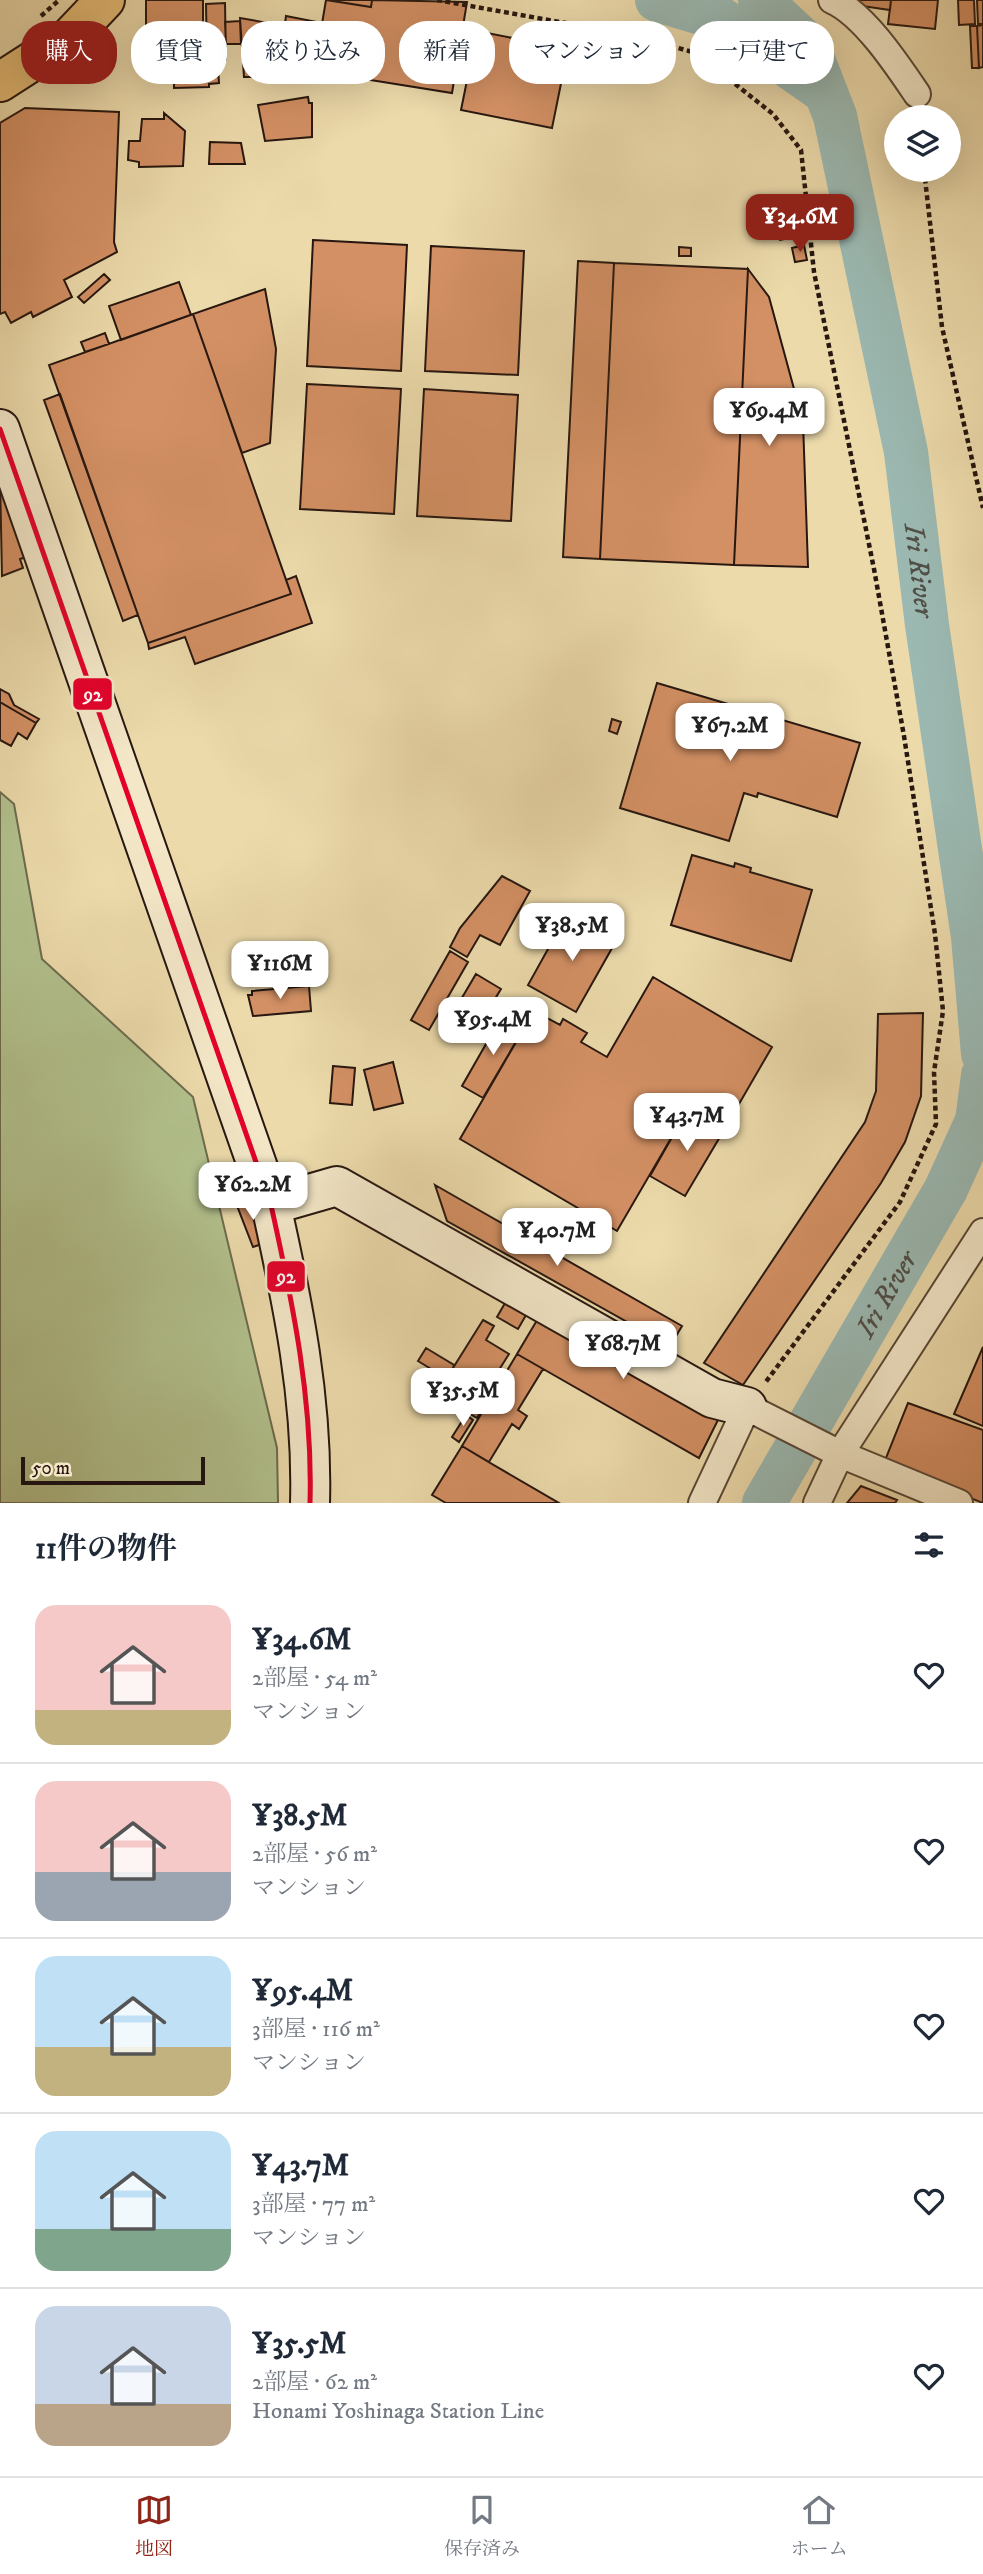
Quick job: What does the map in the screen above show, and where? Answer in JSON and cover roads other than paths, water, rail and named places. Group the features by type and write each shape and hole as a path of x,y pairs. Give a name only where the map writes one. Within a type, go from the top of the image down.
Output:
{"highway":[{"path":"0,82 70,37 104,0"}],"main road":[{"path":"0,429 271,1205 298,1326 312,1451 310,1503"},
{"path":"271,1205 338,1186 712,1398 747,1407"}],"street":[{"path":"832,0 845,5 896,63 917,94"},
{"path":"817,1503 840,1454 983,1232"},
{"path":"702,1503 747,1407 840,1454 959,1503"}],"waterway":[{"path":"657,0 721,19 825,92"},
{"name":"Iri River","path":"760,0 807,44 835,116 906,452 927,625 973,937 983,1054"},
{"name":"Iri River","path":"764,1503 946,1189 977,1121 983,1075"}]}
